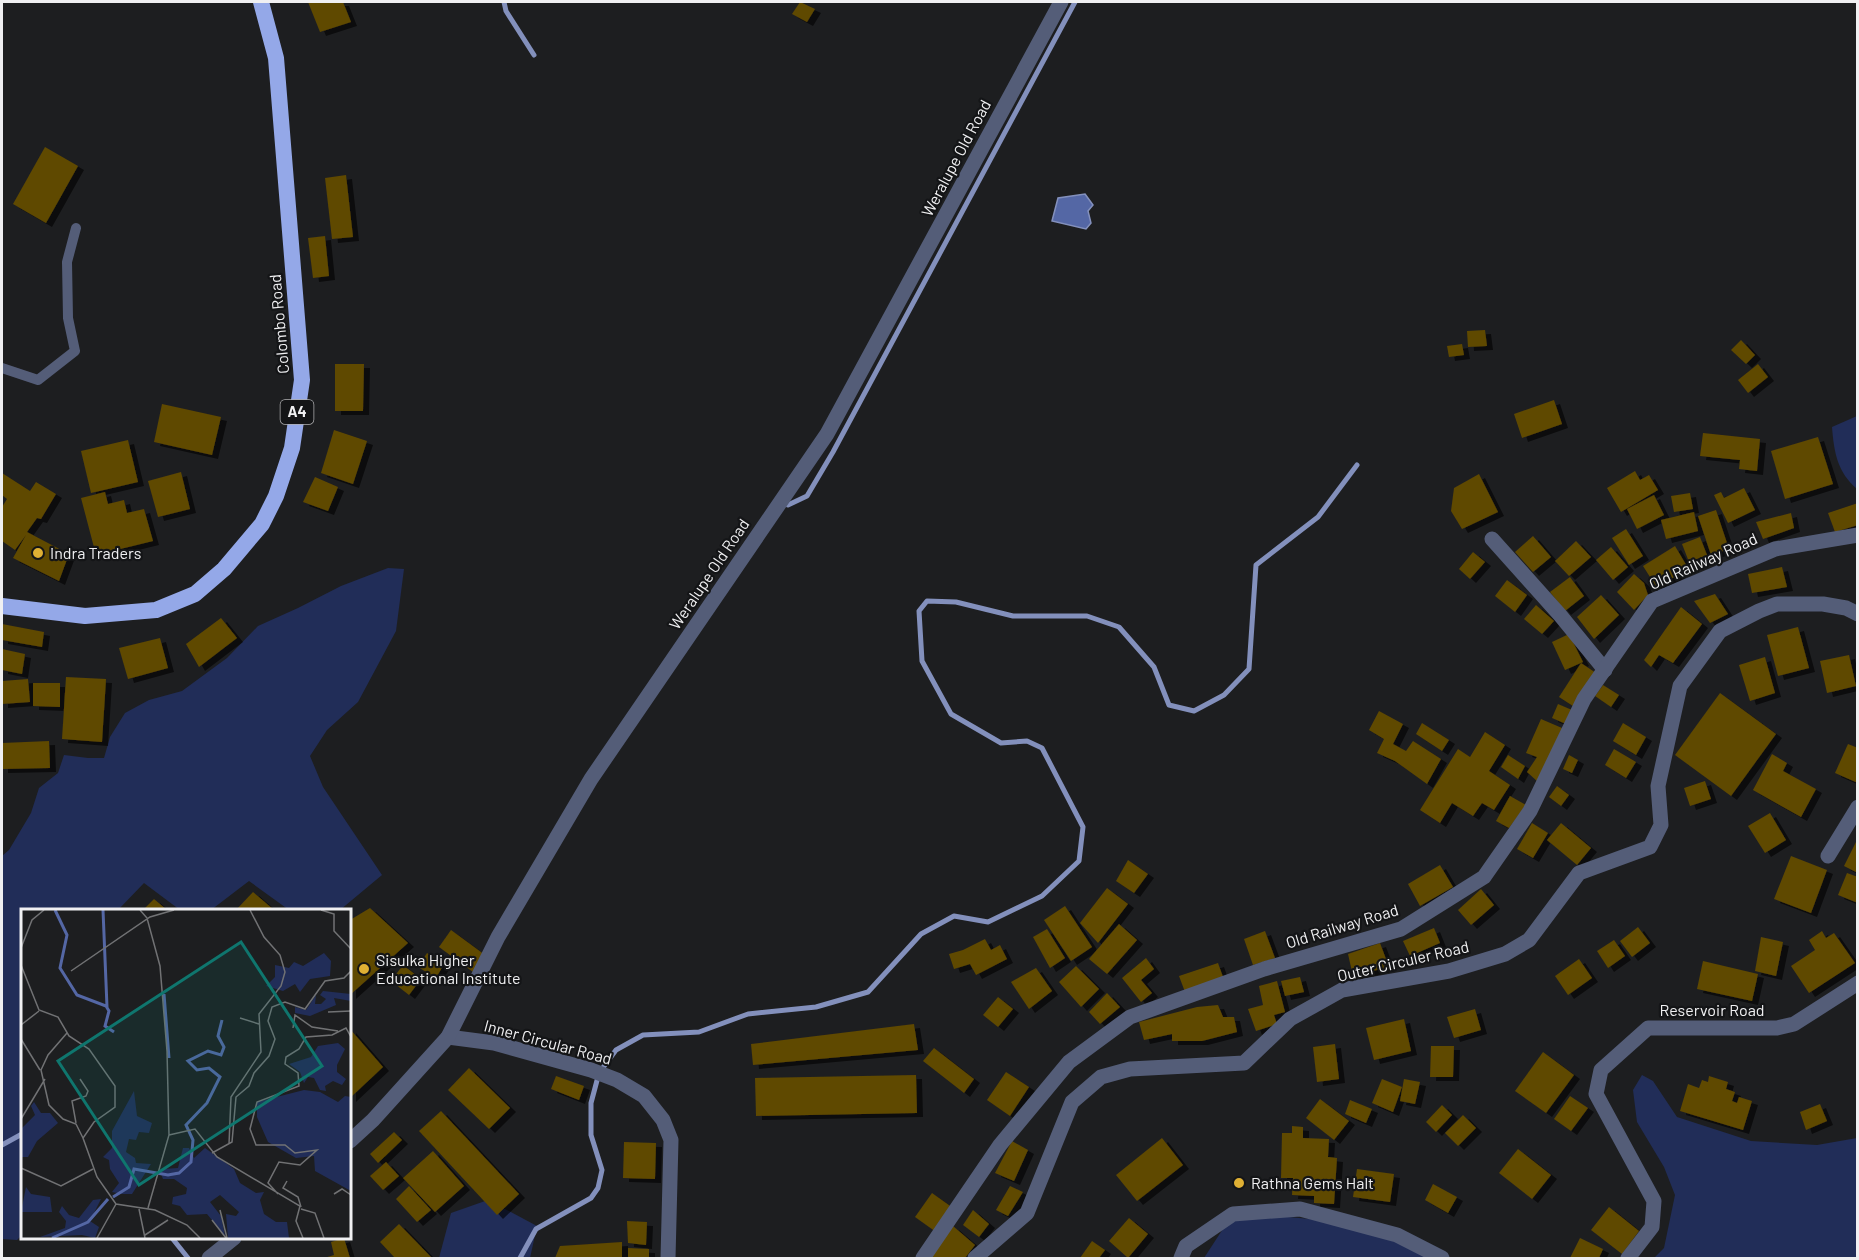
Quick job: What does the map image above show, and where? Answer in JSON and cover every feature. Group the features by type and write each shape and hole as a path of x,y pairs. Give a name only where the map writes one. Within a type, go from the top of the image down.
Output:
{"highway":[{"name":"Colombo Road","path":"2,606 86,616 156,610 195,594 224,568 262,524 276,496 292,448 302,380 276,58 261,2"}],"street":[{"name":"Weralupe Old Road","path":"351,1140 373,1120 448,1037 498,937 591,779 827,434 1061,2"},
{"name":"Old Railway Road","path":"923,1258 1000,1145 1069,1062 1130,1017 1264,969 1401,929 1484,877 1530,811 1584,699 1652,602 1775,549 1857,535"},
{"path":"1492,539 1560,615 1605,670"},
{"name":"Outer Circuler Road","path":"975,1258 1027,1213 1072,1102 1101,1077 1130,1069 1244,1063 1290,1019 1342,990 1449,971 1505,954 1529,940 1579,873 1650,847 1661,825 1658,786 1680,686 1720,631 1759,610 1778,604 1823,604 1846,608 1857,614"},
{"path":"1828,856 1857,807"},
{"name":"Reservoir Road","path":"1628,1258 1652,1227 1654,1201 1596,1094 1602,1070 1648,1028 1777,1028 1794,1024 1857,983"},
{"name":"Inner Circular Road","path":"448,1037 494,1043 598,1073 617,1080 644,1096 663,1120 670,1140 668,1258"},
{"path":"1181,1258 1186,1246 1233,1214 1300,1209 1397,1235 1442,1258"},
{"path":"209,1258 233,1239"}],"lane":[{"path":"2,368 38,380 75,351 68,318 67,262 76,228"}],"shaded area":[{"path":"1085,194 1093,205 1088,211 1091,223 1086,229 1052,221 1058,198"},
{"path":"1858,416 1857,489 1841,469 1834,445 1832,427"},
{"path":"388,568 404,569 396,631 358,702 327,730 310,756 323,787 382,875 341,909 288,909 249,881 212,909 179,909 144,883 119,909 21,909 21,1236 17,1240 2,1239 2,856 9,850 31,813 39,788 58,773 64,755 104,758 110,737 125,713 149,700 182,691 227,658 258,626 341,586"},
{"path":"1642,1075 1653,1081 1677,1117 1751,1141 1817,1145 1857,1138 1857,1258 1654,1258 1664,1248 1675,1195 1664,1167 1637,1122 1633,1090"},
{"path":"488,1200 537,1226 530,1258 439,1258 451,1213"},
{"path":"1234,1212 1331,1221 1445,1258 1204,1258"}],"building":[{"path":"308,2 343,2 351,22 320,32"},
{"path":"800,2 815,9 807,22 792,14"},
{"path":"45,147 78,166 46,223 13,204"},
{"path":"346,175 353,237 332,239 325,178"},
{"path":"325,236 329,276 313,278 308,238"},
{"path":"1485,330 1487,346 1468,347 1467,331"},
{"path":"1741,340 1755,355 1746,364 1731,350"},
{"path":"1462,344 1464,355 1449,357 1447,346"},
{"path":"335,364 364,364 363,411 335,411"},
{"path":"1758,364 1768,377 1748,393 1738,380"},
{"path":"1554,400 1562,424 1522,438 1514,414"},
{"path":"162,404 221,417 212,455 154,442"},
{"path":"334,430 367,441 353,484 321,473"},
{"path":"1703,433 1760,439 1757,471 1739,469 1740,460 1700,456"},
{"path":"1818,437 1833,484 1785,499 1771,451"},
{"path":"128,440 138,482 91,493 81,451"},
{"path":"1635,471 1640,480 1649,475 1658,490 1621,512 1607,488"},
{"path":"181,472 190,509 158,517 148,481"},
{"path":"2,473 30,491 36,482 56,494 41,519 37,518 27,532 69,554 59,581 13,558 26,535 15,550 2,541 2,507 7,499 2,495"},
{"path":"1479,474 1498,512 1462,529 1451,511 1454,488"},
{"path":"315,477 338,487 328,511 303,502"},
{"path":"1744,488 1755,510 1728,523 1714,495 1721,492 1724,498"},
{"path":"105,492 108,504 124,500 127,513 144,509 153,541 96,555 81,498"},
{"path":"1690,493 1693,509 1674,512 1671,496"},
{"path":"1654,495 1664,515 1637,529 1627,509"},
{"path":"1858,503 1858,525 1835,532 1828,513"},
{"path":"1716,510 1729,549 1711,555 1698,516"},
{"path":"1694,512 1698,531 1666,539 1661,520"},
{"path":"1791,513 1794,528 1763,539 1756,522"},
{"path":"1626,529 1643,556 1629,565 1612,538"},
{"path":"1533,536 1551,557 1533,572 1515,552"},
{"path":"1700,537 1707,555 1689,562 1682,544"},
{"path":"1576,541 1591,557 1569,576 1555,561"},
{"path":"1675,546 1688,568 1657,588 1643,566"},
{"path":"1611,547 1628,567 1613,580 1596,560"},
{"path":"1473,552 1485,562 1470,579 1459,569"},
{"path":"1782,567 1787,587 1752,593 1748,574"},
{"path":"1634,574 1644,583 1648,595 1634,610 1617,592"},
{"path":"1570,577 1584,596 1565,611 1550,592"},
{"path":"1507,580 1527,595 1515,612 1495,596"},
{"path":"1715,594 1728,614 1710,623 1694,601"},
{"path":"1601,595 1619,615 1594,639 1577,617"},
{"path":"1536,605 1554,621 1542,634 1524,619"},
{"path":"1681,607 1702,624 1673,663 1659,655 1651,667 1644,660"},
{"path":"221,618 237,638 199,667 186,644"},
{"path":"2,624 44,632 42,647 2,640"},
{"path":"1798,627 1809,668 1778,676 1767,635"},
{"path":"1569,634 1583,662 1565,670 1552,642"},
{"path":"160,638 168,668 128,679 119,648"},
{"path":"2,649 25,654 22,674 2,670"},
{"path":"1849,655 1856,686 1827,693 1820,661"},
{"path":"1765,657 1775,693 1750,701 1739,665"},
{"path":"1581,663 1596,673 1573,706 1559,697"},
{"path":"66,677 106,679 102,742 62,739"},
{"path":"28,679 30,702 2,704 2,681"},
{"path":"33,683 60,683 60,707 33,706"},
{"path":"1603,685 1619,695 1611,707 1595,696"},
{"path":"1720,693 1776,734 1731,796 1675,755"},
{"path":"1558,704 1572,710 1566,724 1552,718"},
{"path":"1379,711 1403,724 1393,744 1406,751 1413,741 1441,759 1427,784 1395,761 1377,753 1384,739 1369,730"},
{"path":"1541,719 1562,728 1538,782 1527,772 1537,757 1526,753"},
{"path":"1422,723 1449,740 1442,751 1416,734"},
{"path":"1623,723 1646,737 1636,755 1613,741"},
{"path":"1485,732 1505,745 1489,771 1510,785 1494,810 1482,803 1473,816 1452,803 1440,823 1420,810 1458,749 1470,757"},
{"path":"49,741 50,768 2,769 2,743"},
{"path":"1848,744 1858,748 1858,783 1835,773"},
{"path":"1614,749 1636,762 1626,778 1605,765"},
{"path":"1772,754 1787,763 1783,771 1816,789 1801,817 1753,790"},
{"path":"1508,755 1525,766 1518,779 1501,767"},
{"path":"1569,755 1578,760 1572,773 1563,769"},
{"path":"1705,781 1711,799 1690,806 1684,788"},
{"path":"1557,786 1569,795 1561,806 1549,797"},
{"path":"1510,796 1526,805 1509,828 1496,821"},
{"path":"1770,813 1786,840 1765,853 1748,826"},
{"path":"1532,823 1548,833 1533,858 1517,849"},
{"path":"1561,823 1591,848 1577,865 1547,840"},
{"path":"1858,838 1858,873 1844,866"},
{"path":"1791,856 1827,870 1811,913 1774,899"},
{"path":"1128,860 1148,874 1134,893 1116,881"},
{"path":"1440,865 1453,887 1420,906 1408,884"},
{"path":"1847,873 1858,877 1858,903 1838,895"},
{"path":"1107,888 1128,904 1098,943 1080,923"},
{"path":"1481,889 1494,905 1471,925 1458,910"},
{"path":"253,892 273,909 237,909"},
{"path":"154,899 166,909 144,909"},
{"path":"1065,906 1092,947 1071,961 1044,920"},
{"name":"Sisulka Higher Educational Institute","path":"370,908 408,943 351,994 351,919"},
{"path":"1119,924 1137,940 1107,974 1089,959"},
{"path":"1638,927 1650,943 1632,957 1620,941"},
{"path":"1434,928 1440,943 1410,956 1403,941"},
{"path":"1047,929 1065,958 1050,968 1033,937"},
{"path":"451,930 485,955 473,972 439,947"},
{"path":"1265,931 1275,958 1253,965 1244,939"},
{"path":"1822,931 1826,938 1834,933 1855,963 1809,993 1791,966 1815,950 1809,940"},
{"path":"1761,937 1783,942 1776,976 1755,971"},
{"path":"985,939 991,950 1000,945 1007,959 976,975 970,964 954,969 949,954"},
{"path":"1614,940 1625,956 1608,968 1597,951"},
{"path":"1380,943 1389,967 1353,976 1348,954"},
{"path":"427,953 444,964 436,978 418,967"},
{"path":"1146,958 1154,969 1141,980 1152,993 1141,1002 1122,978"},
{"path":"1579,959 1592,978 1568,995 1555,976"},
{"path":"1703,961 1758,974 1752,1001 1697,989"},
{"path":"1218,963 1223,977 1185,992 1179,976"},
{"path":"403,965 421,979 409,995 391,981"},
{"path":"1076,966 1099,989 1081,1007 1059,982"},
{"path":"1036,968 1052,991 1029,1009 1011,982"},
{"path":"1300,977 1304,992 1285,996 1281,981"},
{"path":"1277,981 1285,1012 1274,1015 1277,1024 1256,1031 1248,1009 1263,1005 1259,986"},
{"path":"1107,993 1120,1007 1100,1024 1089,1012"},
{"path":"998,997 1013,1009 998,1027 983,1015"},
{"path":"1218,1005 1223,1017 1234,1017 1237,1032 1202,1041 1172,1041 1172,1034 1144,1040 1139,1022 1197,1007"},
{"path":"1475,1009 1481,1030 1454,1038 1447,1017"},
{"path":"1404,1019 1411,1051 1374,1060 1366,1028"},
{"path":"914,1024 918,1050 753,1065 751,1044"},
{"path":"351,1030 383,1067 351,1097"},
{"path":"1335,1044 1339,1079 1317,1082 1313,1047"},
{"path":"1431,1046 1454,1046 1453,1077 1430,1077"},
{"path":"934,1048 974,1079 964,1093 923,1061"},
{"path":"1543,1052 1574,1075 1546,1113 1515,1091"},
{"path":"469,1068 510,1108 489,1129 448,1090"},
{"path":"1006,1072 1029,1087 1010,1116 987,1100"},
{"path":"916,1075 917,1113 756,1116 755,1078"},
{"path":"556,1076 584,1086 579,1100 551,1089"},
{"path":"1709,1076 1728,1082 1726,1089 1735,1092 1732,1101 1737,1103 1739,1097 1752,1101 1743,1130 1680,1111 1688,1084 1699,1088 1702,1080 1708,1082"},
{"path":"1382,1079 1402,1087 1393,1112 1372,1103"},
{"path":"1404,1079 1420,1082 1415,1104 1400,1101"},
{"path":"1570,1096 1588,1108 1571,1131 1554,1119"},
{"path":"1320,1099 1349,1121 1334,1140 1306,1118"},
{"path":"1350,1100 1372,1109 1366,1123 1345,1114"},
{"path":"1820,1104 1827,1121 1806,1130 1800,1112"},
{"path":"1442,1105 1452,1115 1436,1132 1426,1122"},
{"path":"441,1111 519,1194 497,1215 419,1131"},
{"path":"1463,1115 1476,1128 1458,1146 1445,1133"},
{"path":"1292,1126 1303,1127 1303,1138 1329,1139 1328,1157 1337,1158 1334,1204 1314,1203 1314,1196 1292,1195 1293,1178 1281,1178 1282,1133 1292,1133"},
{"path":"394,1132 402,1140 378,1163 370,1154"},
{"path":"1162,1138 1183,1165 1137,1201 1116,1175"},
{"path":"1012,1141 1028,1150 1014,1181 995,1173"},
{"path":"624,1142 656,1143 655,1179 623,1178"},
{"path":"1518,1149 1551,1175 1532,1199 1499,1173"},
{"path":"433,1151 464,1186 435,1212 403,1178"},
{"path":"386,1162 399,1176 383,1190 370,1176"},
{"path":"1357,1169 1394,1174 1390,1202 1353,1197"},
{"path":"1433,1184 1457,1197 1448,1213 1425,1200"},
{"path":"409,1186 431,1210 417,1222 396,1199"},
{"path":"1010,1186 1023,1192 1008,1216 996,1210"},
{"path":"932,1193 953,1208 936,1232 915,1217"},
{"path":"1609,1207 1639,1231 1622,1254 1591,1230"},
{"path":"973,1210 989,1224 979,1237 963,1225"},
{"path":"1129,1218 1148,1234 1128,1258 1109,1241"},
{"path":"627,1221 647,1222 646,1245 628,1243"},
{"path":"399,1224 431,1257 395,1258 380,1242"},
{"path":"953,1226 975,1245 965,1258 928,1258"},
{"path":"1580,1238 1603,1249 1599,1258 1570,1258"},
{"path":"344,1239 350,1258 324,1258 334,1255 331,1242"},
{"path":"1092,1241 1105,1250 1099,1258 1080,1258"},
{"path":"622,1242 622,1258 555,1258 560,1246"},
{"path":"628,1248 649,1249 649,1258 628,1257"}],"waterway":[{"path":"504,2 506,11 534,55"},
{"path":"788,505 807,496 833,452 1075,2"},
{"path":"520,1258 536,1229 591,1198 598,1188 602,1170 591,1135 591,1103 599,1073 616,1050 643,1035 699,1032 748,1014 816,1007 868,992 921,934 954,916 988,922 1042,896 1079,861 1083,827 1042,748 1027,741 1001,743 951,714 922,661 919,611 927,601 956,602 1013,616 1087,616 1119,627 1154,667 1169,705 1194,711 1224,695 1249,669 1256,565 1318,517 1357,465"},
{"path":"2,1145 21,1135"},
{"path":"173,1239 188,1258"}],"place":[{"name":"Indra Traders","path":"38,553"},
{"name":"Sisulka Higher Educational Institute","path":"364,969"},
{"name":"Rathna Gems Halt","path":"1239,1183"}]}
